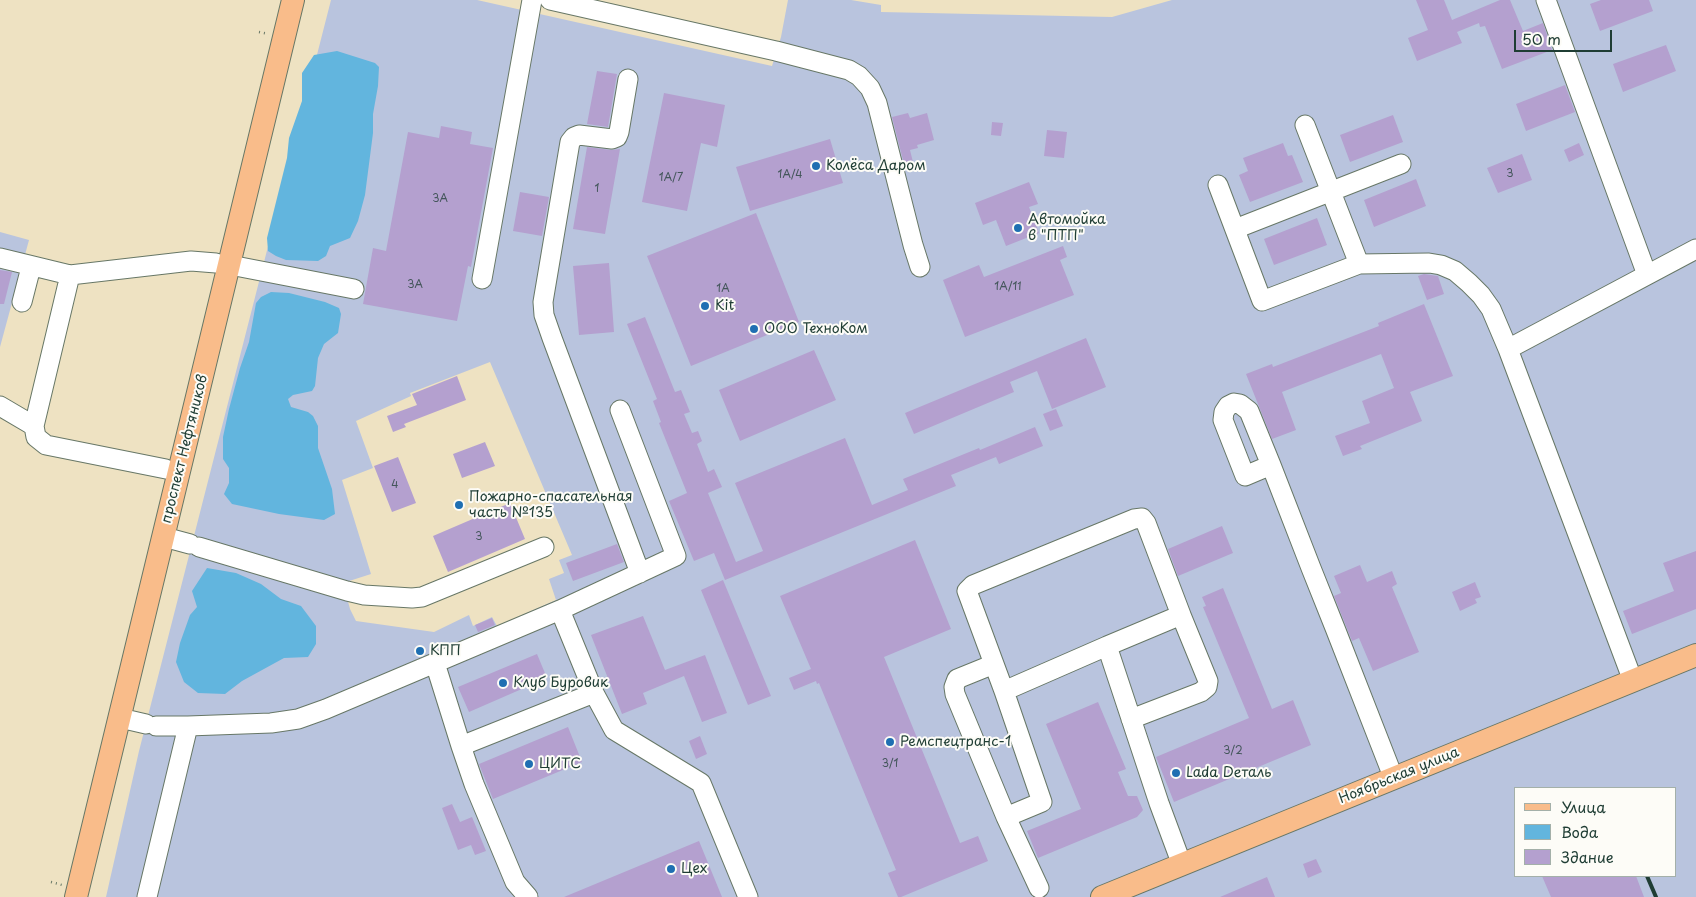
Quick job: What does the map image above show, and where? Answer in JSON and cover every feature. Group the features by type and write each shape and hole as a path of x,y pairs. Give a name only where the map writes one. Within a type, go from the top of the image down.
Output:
{"main road":[{"name":"проспект Нефтяников","path":"76,897 164,537 223,264 287,0"},
{"name":"проспект Нефтяников","path":"62,897 166,469 223,264"},
{"name":"Ноябрьская улица","path":"1103,897 1696,655"}],"street":[{"path":"482,279 532,0"},
{"path":"550,0 776,51 849,70 859,76 870,88 877,103 910,235 920,267"},
{"path":"1546,0 1647,275"},
{"path":"628,79 617,137 612,139 579,135 570,142 542,302 544,315 552,338 640,573"},
{"path":"1305,125 1359,264"},
{"path":"1235,229 1401,164"},
{"path":"1218,185 1262,301 1359,264 1429,263 1441,265 1455,272 1482,295 1491,309 1508,349 1634,681"},
{"path":"1508,349 1696,249"},
{"path":"0,258 70,275 191,261 223,264 354,289"},
{"path":"22,302 32,267"},
{"path":"70,275 34,426 36,437 46,444 166,469"},
{"path":"0,406 34,426"},
{"path":"120,718 151,725 188,726 271,723 298,719 326,709 560,610 676,556 620,410"},
{"path":"1271,466 1394,779"},
{"path":"1006,817 1042,802 967,591 973,585 1134,519 1142,518 1146,523 1208,681 1207,687 1201,692 1131,720"},
{"path":"164,537 347,591 364,595 412,598 422,597 544,547"},
{"path":"560,610 594,693 614,730 701,782 748,897"},
{"path":"1004,691 1181,615"},
{"path":"1107,646 1159,803 1182,865"},
{"path":"435,663 474,784 515,882 528,897"},
{"path":"994,664 957,679 954,687 955,694 1038,888"},
{"path":"461,746 594,693"},
{"path":"147,897 188,726"}],"shaded area":[{"path":"331,0 477,0 772,66 781,37 788,0 851,0 881,5 881,12 1112,17 1172,0 1696,0 1696,897 106,897 139,751","holes":["490,362 572,555 559,560 564,573 549,579 556,600 497,626 492,617 473,626 469,615 434,632 356,621 350,609 343,583 371,574 342,480 373,468 356,421 411,396 410,393"]},
{"path":"0,232 29,240 0,347"}],"water":[{"path":"337,51 375,63 379,67 365,195 358,221 350,238 330,246 326,256 318,261 286,260 268,251 267,238 287,158 289,138 302,101 302,73 314,55"},
{"path":"271,292 289,293 325,302 339,308 341,314 338,333 324,344 318,358 315,386 312,391 293,395 288,399 291,407 308,412 313,416 318,426 318,448 332,489 335,514 324,520 279,514 232,504 224,494 229,483 229,468 223,459 223,437 229,409 249,342 256,303 261,297"},
{"path":"207,568 236,573 261,584 281,599 301,606 316,626 316,644 308,657 284,658 242,681 225,694 198,693 184,682 176,662 180,643 190,615 197,607 192,591"}],"building":[{"path":"1416,0 1444,0 1452,20 1500,0 1510,0 1523,31 1543,23 1552,50 1502,69 1485,26 1480,27 1479,23 1457,32 1462,43 1417,61 1408,38 1428,30"},
{"path":"1601,0 1649,0 1653,11 1600,31 1590,4"},
{"path":"1666,45 1676,71 1623,92 1613,64"},
{"path":"597,71 617,74 608,127 587,124"},
{"path":"1565,85 1575,112 1526,131 1516,104"},
{"path":"664,93 725,105 717,147 701,143 687,211 642,202"},
{"path":"908,113 910,118 927,113 934,140 917,145 918,148 910,150 913,162 904,164 892,117"},
{"path":"1393,115 1403,142 1350,162 1340,135"},
{"path":"992,122 1003,123 1001,136 991,135"},
{"path":"441,126 472,132 470,144 493,148 471,267 468,266 457,321 363,304 373,248 386,251 408,132 439,138"},
{"path":"1047,130 1067,132 1064,158 1044,156"},
{"path":"830,139 843,183 750,211 736,167"},
{"path":"1283,143 1288,156 1292,155 1303,182 1250,202 1239,175 1248,171 1243,158"},
{"path":"1579,143 1584,155 1569,162 1564,150"},
{"path":"587,147 611,150 620,149 605,234 573,229"},
{"path":"1522,154 1532,180 1498,193 1487,168"},
{"path":"1416,179 1426,206 1374,227 1364,200"},
{"path":"1029,182 1038,204 1029,207 1039,233 1006,246 996,220 983,225 975,203"},
{"path":"520,192 549,197 542,236 513,231"},
{"path":"756,213 799,322 691,366 647,256"},
{"path":"1317,218 1327,245 1274,265 1264,239"},
{"path":"1063,246 1067,257 1060,260 1074,295 965,337 943,280 979,265 984,277"},
{"path":"609,263 614,332 579,335 573,266"},
{"path":"0,270 12,272 4,304 0,304"},
{"path":"1424,274 1438,276 1444,294 1427,300 1418,276"},
{"path":"1424,304 1453,376 1410,392 1422,421 1360,446 1362,449 1343,456 1335,436 1370,423 1362,401 1394,388 1381,354 1282,392 1296,430 1272,439 1246,374 1272,364 1273,367 1379,326 1378,323"},
{"path":"645,317 675,392 681,390 690,412 684,414 692,433 698,431 702,441 697,444 708,472 714,469 722,487 708,493 736,562 763,551 735,483 845,438 872,505 908,490 903,479 1035,427 1043,446 999,464 996,457 951,475 956,486 725,580 714,553 694,561 669,501 687,493 659,423 661,422 653,401 657,399 627,324"},
{"path":"1086,338 1106,387 1052,409 1037,371 1010,382 1014,392 914,434 905,413"},
{"path":"814,350 836,400 740,441 719,390"},
{"path":"457,376 466,400 404,424 406,427 393,432 387,416 417,405 412,394"},
{"path":"1056,409 1063,426 1050,431 1043,414"},
{"path":"485,442 495,466 462,478 453,454"},
{"path":"398,457 416,503 392,512 374,466"},
{"path":"510,503 525,539 448,572 433,536"},
{"path":"1222,526 1233,553 1178,576 1168,549"},
{"path":"915,540 951,629 884,657 960,843 978,836 988,861 898,897 888,873 896,870 819,683 817,684 816,681 794,690 789,678 811,669 780,596"},
{"path":"617,544 624,562 573,581 566,563"},
{"path":"1696,551 1696,609 1632,634 1623,611 1674,591 1663,563"},
{"path":"1360,565 1367,582 1392,571 1397,584 1392,587 1419,652 1373,671 1359,638 1352,641 1334,596 1341,593 1334,576"},
{"path":"723,580 771,696 748,705 701,590"},
{"path":"1475,582 1481,597 1475,599 1477,603 1460,611 1452,592"},
{"path":"1223,588 1272,709 1293,700 1311,745 1174,802 1156,757 1249,718 1203,607 1206,606 1202,597"},
{"path":"643,616 665,670 705,655 727,713 702,722 684,676 643,693 647,704 622,714 591,635"},
{"path":"492,618 495,625 478,632 475,625"},
{"name":"Клуб Буровик","path":"537,654 547,678 469,712 458,687"},
{"path":"1098,702 1126,769 1118,772 1128,796 1137,796 1143,810 1137,817 1038,858 1027,831 1081,809 1046,724"},
{"name":"ЦИТС","path":"568,727 582,762 493,799 479,764"},
{"path":"700,736 707,754 696,759 689,741"},
{"path":"452,804 460,822 472,817 486,851 475,855 471,845 458,850 442,808"},
{"name":"Цех","path":"699,841 722,897 564,897"},
{"path":"1316,859 1322,872 1308,878 1303,864"},
{"path":"1267,877 1275,897 1220,897"},
{"path":"1542,877 1636,877 1644,897 1551,897"}],"railway":[{"path":"1647,877 1656,897"}],"place":[{"name":"Колёса Даром","path":"816,166"},
{"name":"Автомойка в \"ПТП\"","path":"1018,228"},
{"name":"Kit","path":"705,306"},
{"name":"ООО ТехноКом","path":"754,329"},
{"name":"Пожарно-спасательная часть №135","path":"459,505"},
{"name":"КПП","path":"420,651"},
{"name":"Клуб Буровик","path":"503,683"},
{"name":"Ремспецтранс-1","path":"890,742"},
{"name":"ЦИТС","path":"529,764"},
{"name":"Lada Dеталь","path":"1176,773"},
{"name":"Цех","path":"671,869"}]}
